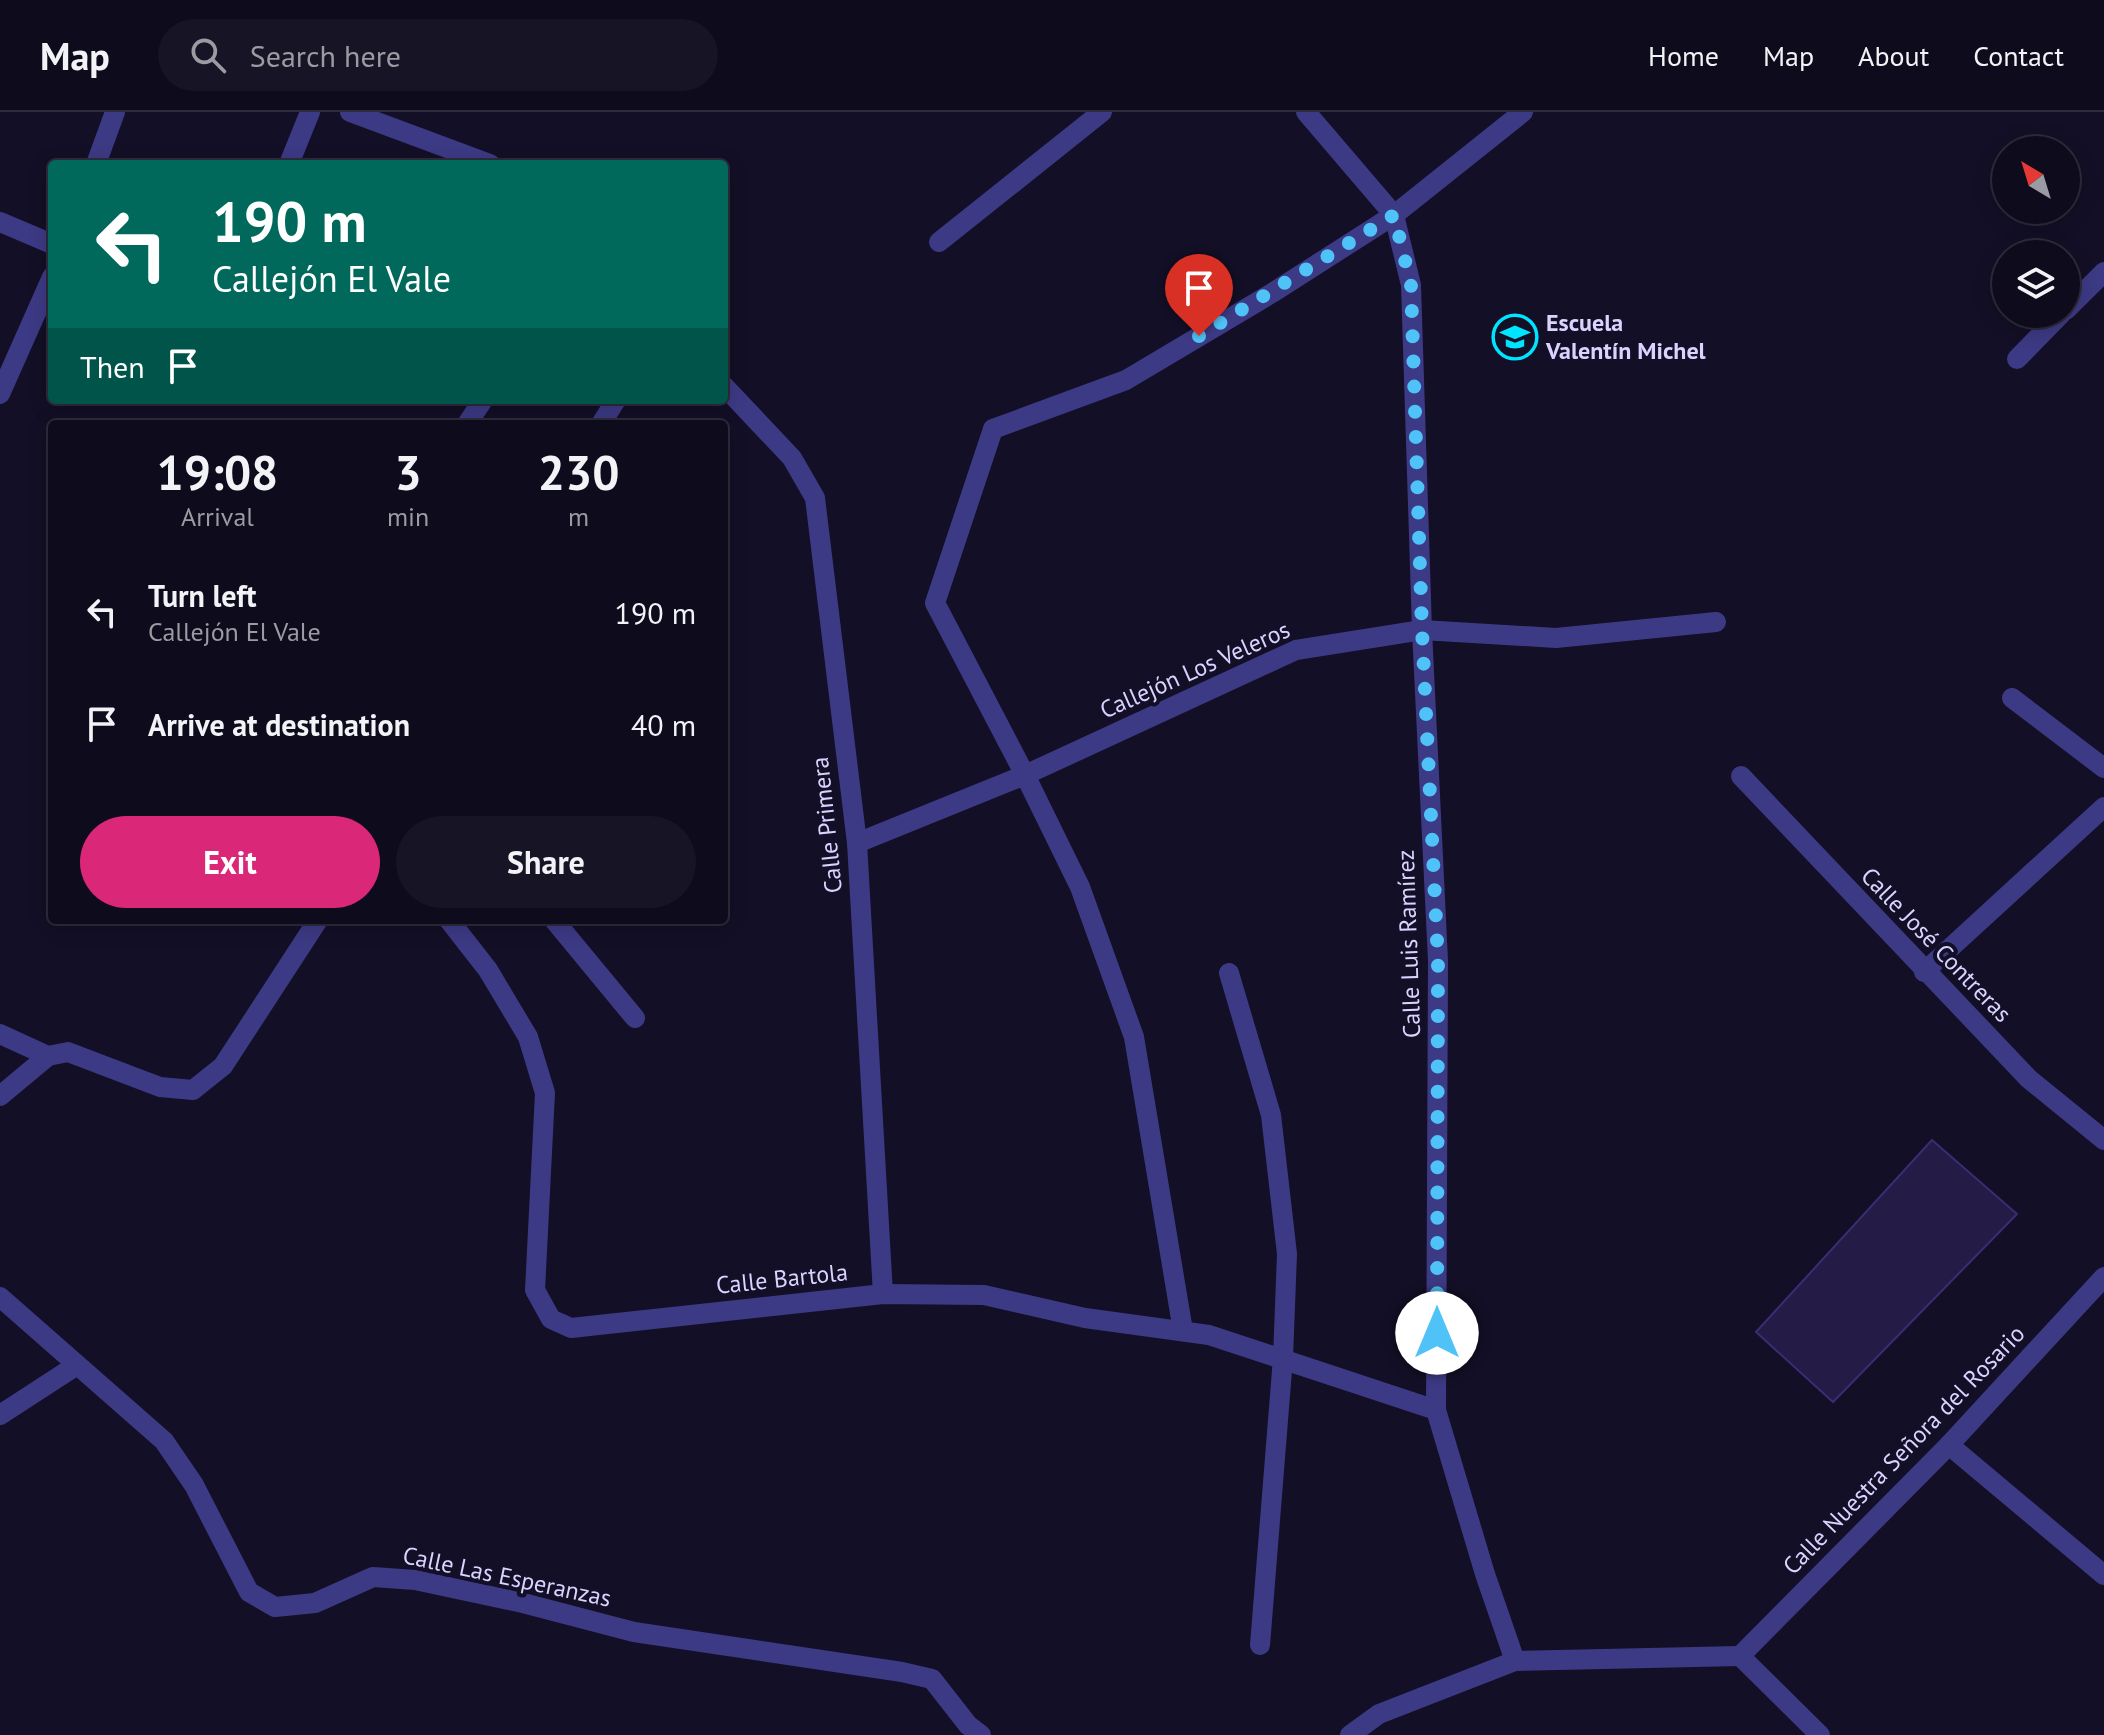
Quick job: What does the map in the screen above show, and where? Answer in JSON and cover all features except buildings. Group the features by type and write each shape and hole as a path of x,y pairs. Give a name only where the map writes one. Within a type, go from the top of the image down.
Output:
{"street":[{"path":"97,160 115,112"},
{"path":"291,160 310,112"},
{"path":"350,112 479,160"},
{"path":"939,242 1102,112"},
{"path":"1306,112 1394,215"},
{"path":"1183,1331 1134,1037 1080,887 935,603 993,429 1126,380 1272,293 1394,215 1523,112"},
{"name":"Calle Luis Ramírez","path":"1394,215 1411,285 1422,630 1438,961 1436,1410 1485,1574 1515,1661"},
{"path":"0,222 48,242"},
{"path":"2080,296 2104,272"},
{"path":"0,394 48,286"},
{"path":"2017,359 2047,328"},
{"name":"Calle Primera","path":"728,390 792,458 815,498 857,843 883,1294"},
{"name":"Callejón Los Veleros","path":"857,843 1025,775 1296,650 1422,630 1556,638 1716,622"},
{"path":"2012,698 2104,768"},
{"name":"Calle José Contreras","path":"1741,776 2029,1079 2104,1140"},
{"path":"1924,972 2104,807"},
{"path":"0,1096 48,1056 68,1052 160,1087 193,1090 223,1066 315,924"},
{"name":"Calle Bartola","path":"452,924 488,970 528,1037 545,1093 535,1290 551,1319 571,1328 883,1294 984,1295 1085,1318 1209,1335 1436,1410"},
{"path":"557,924 635,1018"},
{"path":"1229,973 1271,1115 1287,1254 1283,1358 1260,1645"},
{"path":"0,1034 48,1056"},
{"name":"Calle Nuestra Señora del Rosario","path":"1740,1656 1949,1445 2104,1277"},
{"name":"Calle Las Esperanzas","path":"0,1297 164,1441 194,1485 249,1592 275,1607 315,1603 373,1577 415,1580 523,1603 634,1632 932,1679 972,1732"},
{"path":"0,1415 77,1365"},
{"path":"1949,1445 2104,1575"},
{"path":"1350,1735 1379,1714 1515,1661 1740,1656 1820,1735"}],"place":[{"name":"Escuela Valentín Michel","path":"1515,337"}],"route":[{"path":"1199,336 1394,215 1411,285 1422,630 1438,961 1437,1333"}]}
